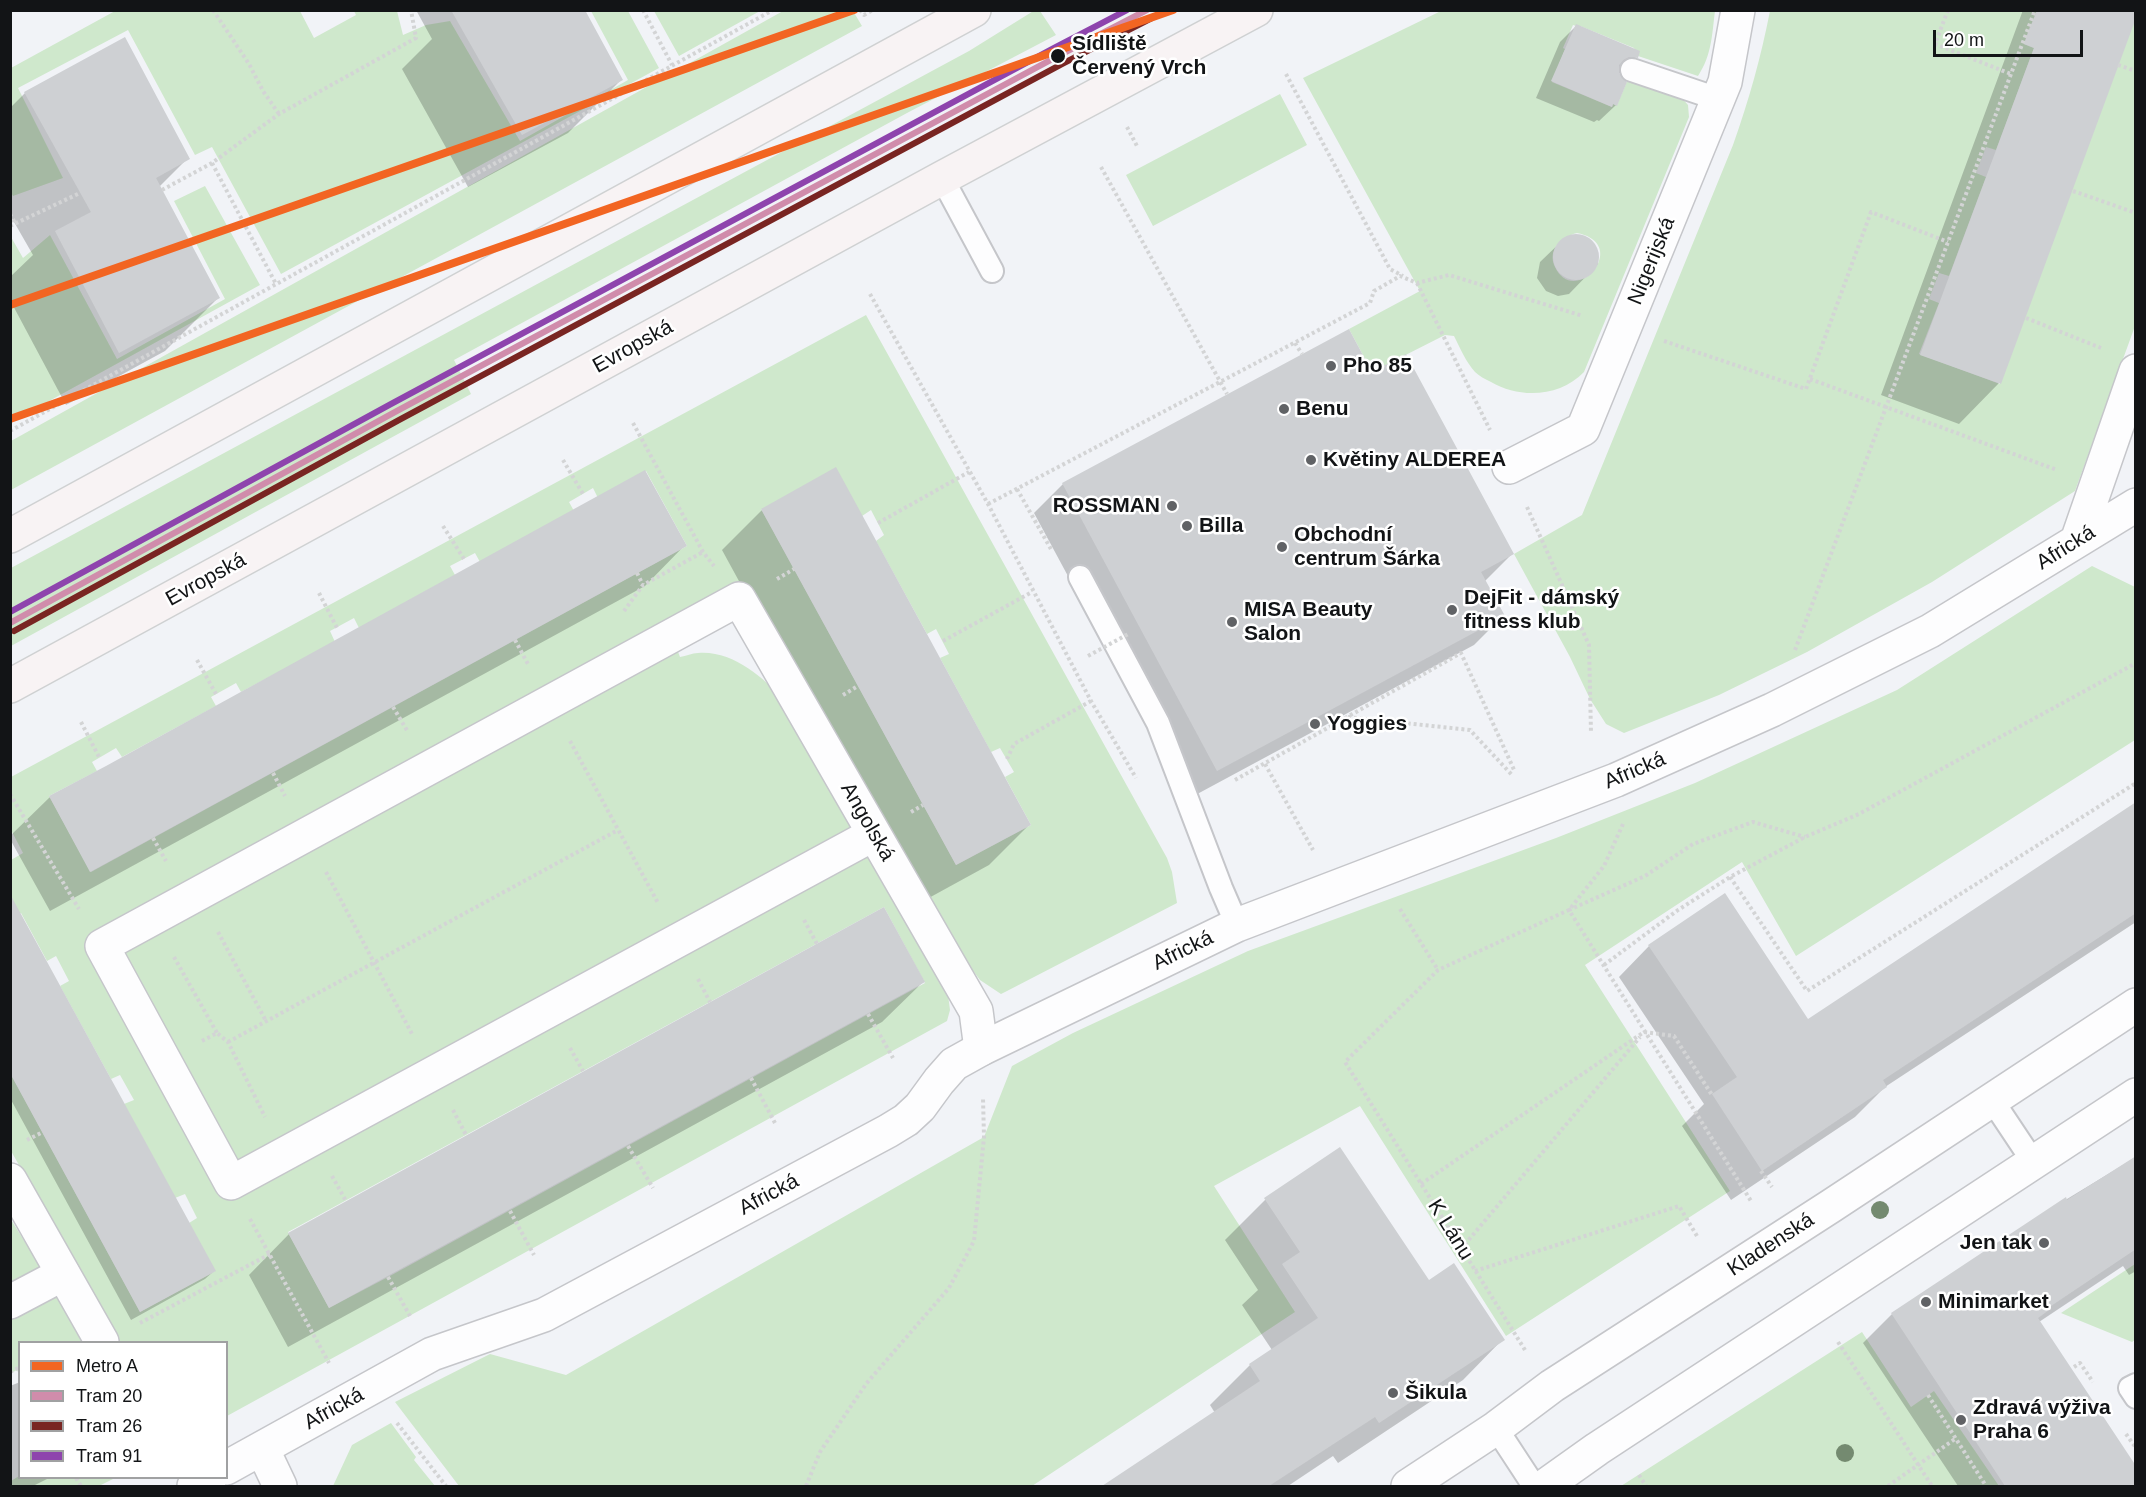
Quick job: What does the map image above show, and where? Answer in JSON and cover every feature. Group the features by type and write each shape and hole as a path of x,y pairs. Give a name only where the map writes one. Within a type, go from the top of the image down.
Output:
{"main road":[{"path":"10,536 974,10"},
{"name":"Evropská","path":"10,686 942,178 1256,10"}],"street":[{"name":"Nigerijská","path":"1509,467 1583,429 1725,82 1737,10"},
{"path":"2077,541 2136,370"},
{"name":"Africká","path":"228,1467 432,1354 544,1315 888,1131 906,1120 920,1107 954,1064 981,1049 1237,925 1616,780 1772,710 1930,631 2136,505"},
{"name":"Angolská","path":"549,703 739,600 976,1011 981,1049"},
{"path":"549,703 102,946 231,1184 874,834"},
{"name":"Kladenská","path":"1408,1486 1496,1428 1552,1386 2136,1005"},
{"path":"1545,1486 1597,1449 2136,1095"},
{"path":"10,1180 101,1341"},
{"path":"10,1302 63,1274"},
{"path":"262,1449 280,1486"},
{"path":"194,1486 208,1479"}],"lane":[{"path":"1632,70 1718,99"},
{"path":"942,178 992,271"},
{"path":"1080,577 1158,723 1237,925"},
{"path":"1992,1100 2034,1163"},
{"path":"1496,1428 1534,1486"}],"path":[{"path":"213,10 279,114"},
{"path":"162,190 212,163 279,114 416,38 411,10"},
{"path":"643,10 672,65"},
{"path":"10,431 773,10"},
{"path":"860,10 864,15 873,10"},
{"path":"1948,10 1935,44 2011,74"},
{"path":"1793,653 2035,10"},
{"path":"2118,65 2136,71"},
{"path":"1287,74 1319,139 1390,269"},
{"path":"212,163 276,284"},
{"path":"1101,167 1227,394"},
{"path":"2073,190 2136,213"},
{"path":"10,214 13,224 80,193"},
{"path":"1661,340 1806,389 1871,212 1948,242"},
{"path":"988,504 1370,303 1374,291 1400,276 1417,283 1449,275 1624,328"},
{"path":"870,294 988,504 1032,592 1127,762"},
{"path":"2026,318 2103,349"},
{"path":"1295,343 1302,354"},
{"path":"1810,379 2061,472"},
{"path":"625,609 643,585 704,552 633,423"},
{"path":"563,460 582,494"},
{"path":"878,523 969,472"},
{"path":"1017,489 1056,559"},
{"path":"443,526 464,558"},
{"path":"637,573 643,585"},
{"path":"943,641 1032,592"},
{"path":"319,593 337,628"},
{"path":"1088,656 1130,633"},
{"path":"515,640 710,1002"},
{"path":"1235,780 1461,653 1514,775 1470,730 1348,717"},
{"path":"197,660 216,694"},
{"path":"1604,965 1678,910 1730,877 1805,837 1859,814 2136,663"},
{"path":"1007,759 1014,744 1091,701"},
{"path":"81,722 99,758"},
{"path":"1265,764 1318,858"},
{"path":"1569,910 1604,867 1648,765"},
{"path":"273,773 466,1135"},
{"path":"1730,877 1807,991 2136,783"},
{"path":"10,794 102,946"},
{"path":"1396,903 1438,970 1645,876 1693,844 1753,822 1805,837"},
{"path":"228,1042 618,830"},
{"path":"1569,910 1751,1201"},
{"path":"215,925 267,1021"},
{"path":"171,952 217,1033 228,1042 284,1155"},
{"name":"K Lánu","path":"1438,970 1345,1062 1526,1350"},
{"path":"868,1014 893,1058"},
{"path":"1461,1249 1644,1032"},
{"path":"1421,1184 1644,1032 1674,1036 1712,1095"},
{"path":"165,1062 217,1033"},
{"path":"806,1486 820,1452 866,1384 949,1288 974,1241 984,1137 981,1049"},
{"path":"751,1078 775,1123"},
{"path":"628,1146 652,1188"},
{"path":"1761,1171 1772,1187"},
{"path":"231,1184 350,1400"},
{"path":"1475,1271 1679,1206 1697,1236"},
{"path":"510,1211 534,1255"},
{"path":"104,1341 270,1254"},
{"path":"388,1277 414,1323"},
{"path":"1838,1342 1932,1486"},
{"path":"1928,1395 1986,1486"},
{"path":"1888,1486 1954,1439"},
{"path":"418,1450 446,1486"},
{"path":"1638,1475 1646,1486"}],"green space":[{"path":"1035,10 1040,11 1056,35 907,113 454,360 471,394 11,646 11,568 969,51"},
{"path":"115,11 300,11 314,38 356,15 354,11 397,11 403,35 426,25 450,21 520,141 628,80 591,11 628,11 659,68 281,274 212,147 195,155 128,30 18,88 63,178 13,196 10,191 11,68"},
{"path":"654,11 760,11 679,56"},
{"path":"783,11 853,11 862,26 11,490 11,441"},
{"path":"1441,11 1715,11 1709,52 1698,76 1638,56 1634,48 1580,26 1573,25 1563,48 1565,49 1552,82 1612,107 1613,104 1617,105 1628,79 1680,96 1688,105 1689,117 1584,372 1552,391 1527,393 1514,391 1480,376 1463,355 1454,336 1445,335 1372,372 1349,329 1420,291 1303,78","holes":["1577,233 1593,239 1600,249 1599,260 1594,270 1585,278 1575,281 1564,278 1553,261 1557,245"]},
{"path":"1770,11 2048,11 2037,18 2030,27 2024,44 2034,48 1996,150 1986,147 1976,173 1986,177 1949,276 1939,273 1929,299 1939,303 1919,354 2000,384 2135,18 2135,326 2075,491 1932,582 1807,652 1719,695 1624,733 1606,724 1590,699 1514,554 1582,515 1733,145 1754,78"},
{"path":"1280,94 1307,145 1153,226 1126,175"},
{"path":"205,186 260,285 11,422 11,237 23,258 50,235 117,359 225,299 174,201"},
{"path":"866,315 1167,858 1172,872 1177,903 1001,994 980,980 965,960 747,584 669,628 680,657 696,653 711,653 735,660 757,674 784,700 946,980 950,1010 947,1021 228,1415 228,1341 119,1341 11,1151 10,1073 140,1312 215,1271 189,1223 197,1218 185,1194 175,1198 124,1104 134,1100 120,1075 111,1079 60,986 69,981 56,956 47,961 21,913 11,918 11,860 23,853 11,830 11,777","holes":["646,471 687,546 91,872 49,796 97,771 92,762 116,748 122,757 216,706 211,697 236,683 241,692 335,642 330,631 354,618 359,628 455,575 450,566 475,553 480,562 574,511 569,502 593,488 598,498","761,509 862,516 871,510 884,535 876,541 927,634 936,629 949,654 940,658 991,752 1000,748 1014,772 1005,777 1031,825 956,865","884,907 925,983 329,1308 288,1232"]},
{"path":"2092,566 2135,587 2135,740 1796,956 1742,862 1585,965 1730,1191 1506,1336 1360,1106 1214,1186 1295,1312 1032,1486 459,1486 395,1402 490,1354 566,1375 984,1137 1012,1066 1073,1033 1248,951 1556,838 1695,783 1897,690"},
{"path":"10,1218 43,1271 81,1341 18,1341 18,1372 17,1370 11,1373"},
{"path":"2135,1264 2136,1339 2132,1342 2061,1313"},
{"path":"1862,1332 1911,1407 1934,1391 1999,1486 1621,1486"},
{"path":"391,1423 416,1457 414,1460 435,1486 333,1486 352,1445"},
{"path":"18,1477 18,1479 113,1479 99,1486 11,1486 11,1481"}],"building":[{"path":"451,10 585,10 623,80 522,135"},
{"path":"2037,10 2136,10 2136,18 2001,384 1920,355 2034,48 2024,44"},
{"path":"1576,24 1640,51 1638,58 1629,57 1619,65 1619,73 1627,82 1617,106 1613,104 1612,107 1551,81"},
{"path":"125,37 190,159 156,178 220,298 119,353 55,231 91,212 24,92"},
{"path":"1576,234 1585,235 1592,241 1598,248 1598,266 1592,273 1585,279 1576,280 1567,279 1560,273 1554,266 1553,257 1554,248 1560,241 1567,235"},
{"name":"Obchodní centrum Šárka","path":"1349,329 1372,372 1406,354 1514,554 1481,572 1505,616 1217,771 1062,483"},
{"path":"836,467 1031,825 956,865 761,509"},
{"path":"645,470 687,546 90,872 49,796"},
{"path":"2136,802 2136,913 1883,1080 1887,1087 1762,1171 1712,1094 1737,1077 1648,945 1725,893 1808,1019"},
{"path":"10,894 216,1271 140,1312 10,1073"},
{"path":"884,907 925,982 329,1308 288,1233"},
{"path":"1340,1147 1429,1280 1454,1263 1505,1340 1379,1423 1375,1417 1269,1486 1102,1486 1260,1381 1249,1364 1318,1318 1282,1264 1300,1252 1264,1198"},
{"path":"2136,1156 2136,1249 2048,1308 2049,1310 2038,1318 2136,1466 2136,1486 2005,1486 1891,1313 2066,1197 2067,1200"}],"metro line":[{"name":"A","path":"10,305 854,10"},
{"name":"A","path":"10,419 1173,10"}],"tram line":[{"name":"91","path":"10,612 391,404 1127,10"},
{"name":"20","path":"10,623 395,412 1147,10"},
{"name":"26","path":"14,631 399,420 1062,64 1152,18"}],"place":[{"name":"Sídliště Červený Vrch","path":"1058,56"},
{"name":"Pho 85","path":"1331,366"},
{"name":"Benu","path":"1284,409"},
{"name":"Květiny ALDEREA","path":"1311,460"},
{"name":"ROSSMAN","path":"1172,506"},
{"name":"Billa","path":"1187,526"},
{"name":"Obchodní centrum Šárka","path":"1282,547"},
{"name":"DejFit - dámský fitness klub","path":"1452,610"},
{"name":"MISA Beauty Salon","path":"1232,622"},
{"name":"Yoggies","path":"1315,724"},
{"name":"Jen tak","path":"2044,1243"},
{"name":"Minimarket","path":"1926,1302"},
{"name":"Šikula","path":"1393,1393"},
{"name":"Zdravá výživa Praha 6","path":"1961,1420"}]}
